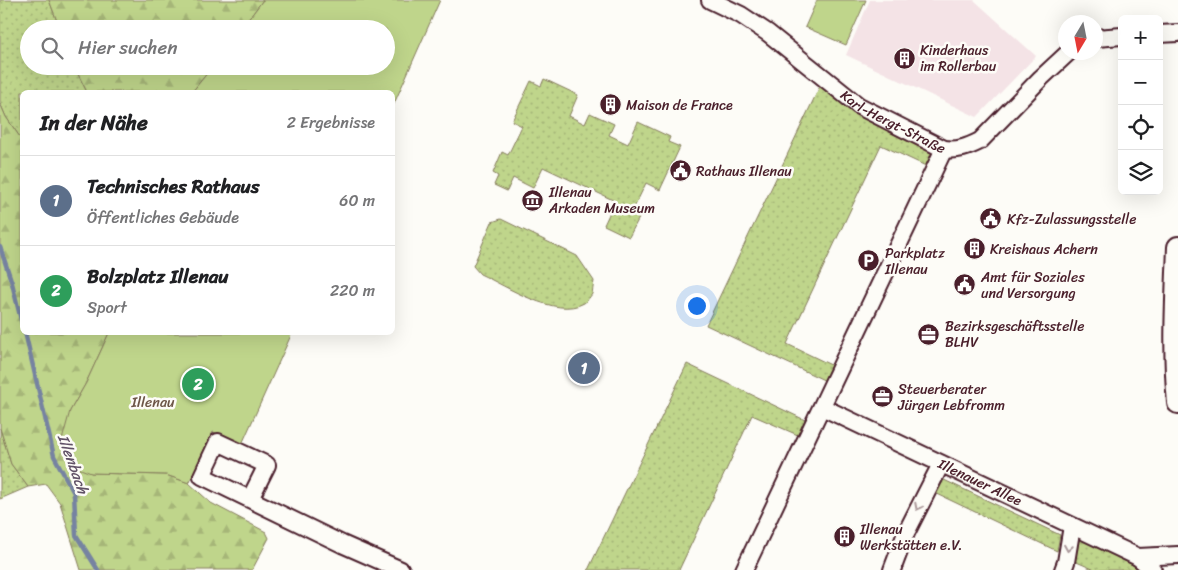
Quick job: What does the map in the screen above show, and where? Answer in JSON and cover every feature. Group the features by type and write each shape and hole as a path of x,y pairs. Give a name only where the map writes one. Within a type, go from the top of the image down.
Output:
{"main road":[{"path":"1178,247 1176,379 1178,403"}],"street":[{"name":"Karl-Hergt-Straße","path":"710,0 741,15 768,33 860,106 944,149 962,149 980,141 1060,60"},
{"path":"1163,34 1178,33"},
{"path":"1103,37 1118,36"},
{"path":"744,570 944,149"},
{"name":"Illenauer Allee","path":"822,407 1138,557 1153,570"},
{"path":"892,570 906,533 940,464"},
{"path":"250,499 342,544 401,570"},
{"path":"1063,570 1072,526"},
{"name":"Illenauer Allee","path":"1138,557 1178,555"}],"shaded area":[{"path":"870,0 974,0 1036,56 977,117 846,55"}],"green space":[{"path":"0,0 49,0 57,20 20,20 20,75 78,75 86,90 20,90 20,137 6,117 0,103"},
{"path":"49,0 263,0 248,20 57,20"},
{"path":"263,0 440,0 395,101 395,90 194,90 206,75 395,75 395,20 248,20"},
{"path":"817,0 866,0 846,45 805,27"},
{"path":"78,75 206,75 194,90 86,90"},
{"path":"544,79 578,95 569,116 585,124 590,113 614,124 609,135 628,144 638,122 670,137 668,142 680,147 660,190 646,183 631,214 639,218 629,237 604,225 615,201 543,167 533,188 513,178 507,191 494,185 498,176 493,173 502,152 508,155 522,126 512,121 531,81 541,86"},
{"path":"821,84 928,146 932,155 928,167 881,145 787,344 833,366 826,381 706,325"},
{"path":"0,103 6,117 20,137 20,335 108,335 86,383 70,411 91,473 166,475 189,483 211,503 266,532 269,538 252,570 81,570 60,503 46,484 28,487 11,464 0,428"},
{"path":"501,219 577,256 594,281 592,294 587,300 573,307 546,304 517,293 480,274 473,266 492,222"},
{"name":"Illenau","path":"108,335 291,335 242,444 213,432 189,483 166,475 91,473 70,465 62,440 70,411 86,383"},
{"path":"687,364 807,421 800,436 752,415 679,570 588,570"},
{"path":"0,428 11,464 28,487 0,499"},
{"path":"942,479 1060,535 1057,551 929,490"},
{"path":"1081,540 1087,541 1142,570 1095,570 1072,560 1075,543"}],"waterway":[{"name":"Illenbach","path":"0,247 20,316"},
{"name":"Illenbach","path":"26,335 54,456 74,493 76,535 98,570"}],"place":[{"name":"Kinderhaus im Rollerbau","path":"904,58"},
{"name":"Maison de France","path":"610,105"},
{"name":"Rathaus Illenau","path":"680,171"},
{"name":"Illenau Arkaden Museum","path":"533,200"},
{"name":"Kfz-Zulassungsstelle","path":"991,219"},
{"name":"Kreishaus Achern","path":"974,249"},
{"name":"Parkplatz Illenau","path":"869,261"},
{"name":"Amt für Soziales und Versorgung","path":"965,285"},
{"name":"Bezirksgeschäftsstelle BLHV","path":"929,334"},
{"name":"Technisches Rathaus","path":"584,368"},
{"name":"Bolzplatz Illenau","path":"198,384"},
{"name":"Steuerberater Jürgen Lebfromm","path":"882,397"},
{"name":"Illenau Werkstätten e.V.","path":"844,537"}]}
